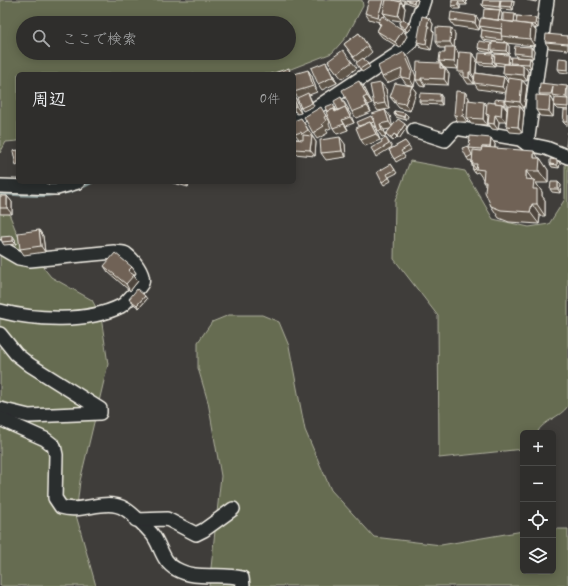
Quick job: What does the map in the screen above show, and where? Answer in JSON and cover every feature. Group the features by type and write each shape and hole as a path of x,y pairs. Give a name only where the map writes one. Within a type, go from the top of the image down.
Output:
{"street":[{"path":"296,117 307,113 322,104 396,55 410,43 424,0"},
{"path":"527,144 547,0"},
{"path":"414,130 445,140 456,128 520,139 527,144 546,148 568,156"},
{"path":"0,186 57,188 71,184"},
{"path":"0,247 18,258 30,260 114,252 125,253 133,261 142,277 142,283 123,305 84,316 38,318 23,317 0,311"},
{"path":"0,334 16,354 59,384 100,409 100,413 29,416 0,409"},
{"path":"0,420 45,439 54,446 56,455 55,498 61,507 86,508 108,504 125,508 152,535 166,562 175,569 191,576 231,575 242,578 244,586"},
{"path":"136,520 167,519 196,534 233,509"}],"green space":[{"path":"0,0 362,0 363,6 347,36 332,53 283,72 16,72 16,141 6,142 0,153"},
{"path":"410,161 465,171 493,219 529,227 549,224 565,199 565,161 568,163 568,406 565,410 543,425 539,430 520,430 520,449 439,458 438,316 394,259 395,201"},
{"path":"0,191 18,236 51,277 92,300 101,317 108,364 80,481 76,515 96,586 0,586"},
{"path":"229,315 262,315 279,322 289,346 305,430 331,490 374,537 441,545 520,532 520,574 556,574 556,529 568,529 568,586 209,586 221,476 208,402 198,368 198,342 212,322"}],"building":[{"path":"369,0 383,0 378,17 365,13"},
{"path":"386,0 401,2 398,16 383,13"},
{"path":"406,0 415,0 414,3"},
{"path":"452,0 464,0 464,2 458,2 458,5 452,6"},
{"path":"483,0 500,0 499,7 482,5"},
{"path":"501,0 512,0 511,7 500,6"},
{"path":"484,9 500,10 498,20 483,18"},
{"path":"451,12 476,16 475,23 450,20"},
{"path":"503,13 515,14 514,22 503,21"},
{"path":"382,16 403,30 395,42 377,31 381,24 378,23"},
{"path":"422,16 429,18 426,44 417,42"},
{"path":"517,16 536,18 535,25 516,23"},
{"path":"481,18 531,25 530,39 501,36 502,24 501,29 479,26"},
{"path":"403,19 409,23 405,29 399,24"},
{"path":"436,27 451,28 450,42 436,42"},
{"path":"482,30 501,33 502,40 481,37"},
{"path":"359,33 368,46 354,57 344,44"},
{"path":"546,34 568,36 568,44 545,42"},
{"path":"479,41 491,43 490,50 478,48"},
{"path":"492,42 507,43 506,51 492,50"},
{"path":"515,46 531,47 531,55 514,53"},
{"path":"445,47 455,47 454,62 439,61 440,53 445,53"},
{"path":"343,50 352,62 337,73 328,61"},
{"path":"404,52 412,71 410,79 401,77 402,69 382,77 378,66"},
{"path":"459,52 472,53 471,72 469,72 469,78 464,77 464,72 458,72"},
{"path":"479,53 493,54 492,63 478,62"},
{"path":"495,54 509,55 508,64 494,62"},
{"path":"511,57 530,58 529,64 510,63"},
{"path":"363,58 368,64 360,69 356,63"},
{"path":"559,58 568,59 568,70 558,69"},
{"path":"326,62 333,77 318,84 311,68"},
{"path":"417,62 440,63 440,68 445,68 444,79 421,78 421,80 416,80"},
{"path":"504,64 523,65 523,75 503,73"},
{"path":"289,68 290,72 277,72"},
{"path":"308,70 313,86 296,91 296,73"},
{"path":"475,73 504,77 502,87 474,83"},
{"path":"508,78 522,80 520,102 505,100"},
{"path":"359,81 367,96 363,98 367,106 352,112 342,90"},
{"path":"381,83 385,103 374,105 370,85"},
{"path":"395,83 412,86 405,104 395,102 395,99 390,97"},
{"path":"540,83 567,86 566,97 552,95 553,87 551,94 539,94"},
{"path":"456,91 465,92 463,116 454,115"},
{"path":"308,93 312,103 301,108 297,98"},
{"path":"420,93 440,94 440,101 419,101"},
{"path":"536,95 550,96 549,111 536,110"},
{"path":"341,97 346,107 338,110 334,101"},
{"path":"555,98 568,99 568,107 554,106"},
{"path":"495,99 504,100 504,105 495,103"},
{"path":"468,100 484,102 483,119 467,118"},
{"path":"487,102 502,104 501,116 495,115 494,124 488,123 489,115 486,114"},
{"path":"333,104 336,111 334,109 327,112 325,107"},
{"path":"508,105 520,106 518,127 506,126"},
{"path":"321,107 326,116 324,117 326,121 322,124 324,126 313,133 304,117"},
{"path":"345,107 350,117 342,120 344,124 333,128 326,112 334,109 335,112"},
{"path":"385,110 389,122 380,124 382,130 378,131 372,114"},
{"path":"564,110 568,110 568,122 563,122"},
{"path":"395,111 405,113 404,117 394,114"},
{"path":"371,116 374,122 359,126 357,122"},
{"path":"301,118 308,130 302,134 301,132 296,134 296,120"},
{"path":"398,119 405,124 397,136 394,134 391,138 386,134"},
{"path":"370,122 376,134 361,140 356,128"},
{"path":"568,132 568,146 566,146"},
{"path":"303,135 312,136 310,150 296,149 296,139 303,140"},
{"path":"470,136 491,138 490,147 482,147 482,149 469,148"},
{"path":"340,137 342,151 321,153 320,140"},
{"path":"386,138 389,144 374,153 371,148"},
{"path":"405,141 409,146 401,151 403,154 394,159 389,150"},
{"path":"468,146 472,155 467,158 462,148"},
{"path":"482,147 534,151 534,158 540,158 539,171 526,171 526,179 534,180 533,189 537,189 537,204 532,204 530,212 501,210 491,206 485,192 486,182 483,182 484,170 476,169 477,164 472,164 473,150 481,151"},
{"path":"16,150 16,166 13,151"},
{"path":"550,159 557,160 557,165 550,164"},
{"path":"391,164 395,170 387,174 389,178 382,182 377,172"},
{"path":"551,182 558,182 558,189 550,189"},
{"path":"0,196 7,196 7,208 0,208"},
{"path":"39,230 41,246 20,249 18,233"},
{"path":"13,236 13,241 2,242 1,237"},
{"path":"115,253 132,267 128,271 134,275 126,284 104,266"},
{"path":"137,289 145,296 137,305 129,299"}],"waterway":[{"path":"0,193 24,195 59,194 88,184"}]}
